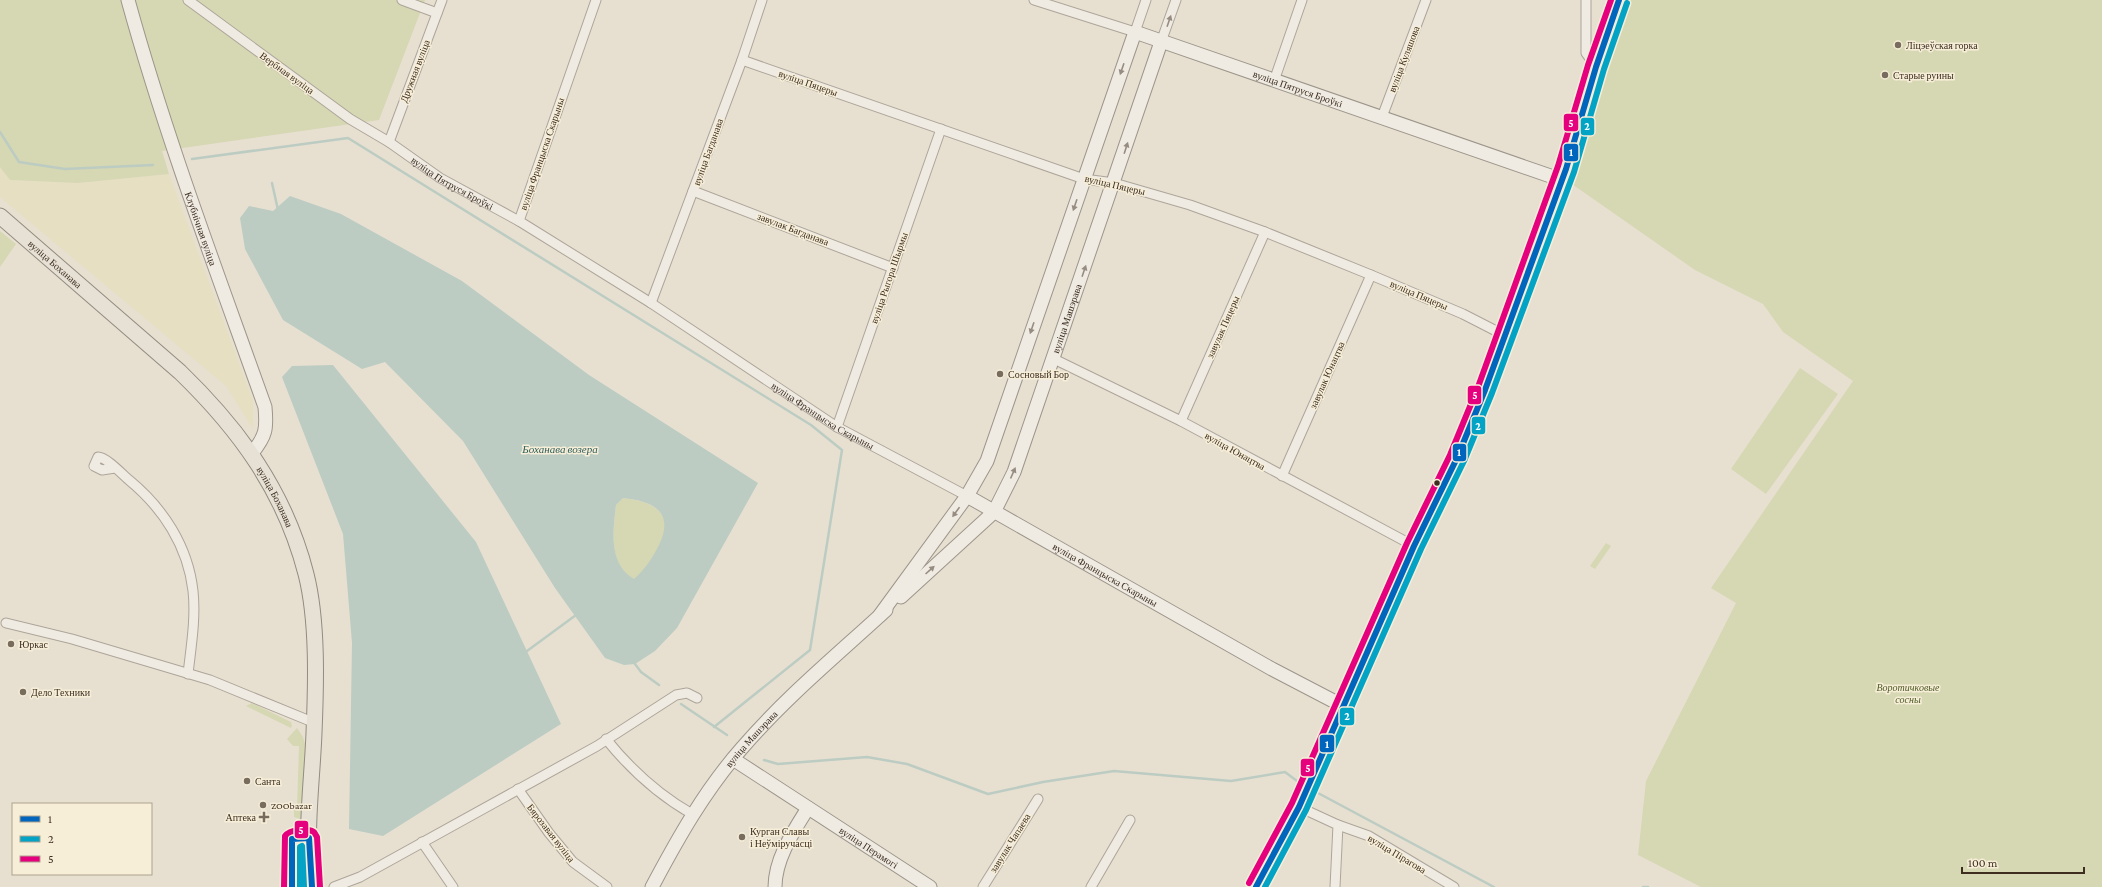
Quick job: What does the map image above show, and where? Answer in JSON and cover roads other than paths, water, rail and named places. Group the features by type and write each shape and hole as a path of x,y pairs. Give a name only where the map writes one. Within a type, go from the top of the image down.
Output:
{"main road":[{"name":"вуліца Боханава","path":"0,216 180,372 225,418 252,453 275,493 306,575 314,633 314,723 309,838 312,887"}],"street":[{"name":"Клубнічная вуліца","path":"128,0 144,57 188,193 265,407 267,425 263,440 252,453"},
{"path":"402,0 437,13"},
{"name":"Дружная вуліца","path":"389,142 442,0"},
{"name":"вуліца Францыска Скарыны","path":"596,0 519,220 651,302 837,427 967,496 1272,669 1343,706"},
{"name":"вуліца Багданава","path":"651,302 694,191 742,60 762,0"},
{"name":"вуліца Пятруся Броўкі","path":"1034,0 1135,32 1562,180"},
{"name":"вуліца Машэрава","path":"880,616 967,496 987,461 1146,0"},
{"name":"вуліца Машэрава","path":"652,887 692,814 733,759 773,714 835,655 994,512 1014,472 1176,0"},
{"path":"1274,81 1302,0"},
{"name":"вуліца Куляшова","path":"1382,117 1426,0"},
{"path":"1586,0 1586,53 1596,67"},
{"path":"1256,887 1299,807 1414,546 1457,458 1485,390 1562,180 1596,67 1619,0"},
{"name":"Вербная вуліца","path":"194,2 350,119 389,142"},
{"name":"вуліца Пяцеры","path":"742,60 1084,179 1114,183 1190,205 1265,232 1371,274 1463,314 1504,335"},
{"name":"вуліца Рыгора Шырмы","path":"837,427 894,268 940,129"},
{"name":"вуліца Пятруся Броўкі","path":"389,142 440,178 519,220"},
{"name":"завулак Багданава","path":"694,191 894,268"},
{"name":"завулак Пяцеры","path":"1181,421 1265,232"},
{"name":"завулак Юнацтва","path":"1282,476 1371,274"},
{"name":"вуліца Юнацтва","path":"1054,359 1181,421 1414,546"},
{"path":"115,468 149,497 175,533 182,549 193,591 194,616 188,674"},
{"path":"6,622 72,639 188,674 242,692 314,723"},
{"path":"334,887 360,877 518,789 606,739 676,695 687,693 697,698"},
{"path":"606,739 623,761 644,781 668,800 692,814"},
{"name":"вуліца Перамогі","path":"733,759 930,887"},
{"name":"Бярозавая вуліца","path":"518,789 549,833 573,862 608,887"},
{"name":"завулак Чапаева","path":"983,887 1038,799"},
{"name":"вуліца Пірагова","path":"1299,807 1338,825 1370,836 1454,887"},
{"path":"775,887 775,875 789,840 808,808"},
{"path":"1091,887 1130,820"},
{"path":"1335,887 1338,825"},
{"path":"422,842 453,887"}],"water":[{"name":"Боханава возера","path":"290,196 341,214 462,281 589,375 758,483 677,628 655,651 635,664 624,665 605,658 555,588 463,441 385,362 362,369 283,320 245,249 240,218 249,206 273,211","holes":["623,498 652,505 663,516 664,524 663,534 659,545 645,568 634,579 626,573 620,565 614,546 616,505"]},
{"path":"333,365 476,542 561,724 383,836 349,829 352,643 343,534 282,377 292,366"}],"waterway":[{"path":"0,132 19,162 65,169 153,165"},
{"path":"192,159 348,138 811,425 842,450 810,650 714,727"},
{"path":"272,183 278,210"},
{"path":"527,651 576,615"},
{"path":"635,664 641,672 659,685"},
{"path":"681,704 727,735"},
{"path":"764,760 778,764 867,757 907,764 988,794 1043,782 1114,771 1231,781 1285,772 1297,781"},
{"path":"1318,793 1494,887"},
{"path":"1643,887 1648,887"}],"place":[{"name":"Ліцэеўская горка","path":"1898,45"},
{"name":"Старые руины","path":"1885,75"},
{"name":"Сосновый Бор","path":"1000,374"},
{"name":"Юркас","path":"11,644"},
{"name":"Дело Техники","path":"23,692"},
{"name":"Санта","path":"247,781"},
{"name":"ZOObazar","path":"263,805"},
{"name":"Аптека","path":"264,817"},
{"name":"Курган Славы і Неўміручасці","path":"742,837"}],"park label":[{"name":"Воротичковые сосны","path":"1908,692"}]}
